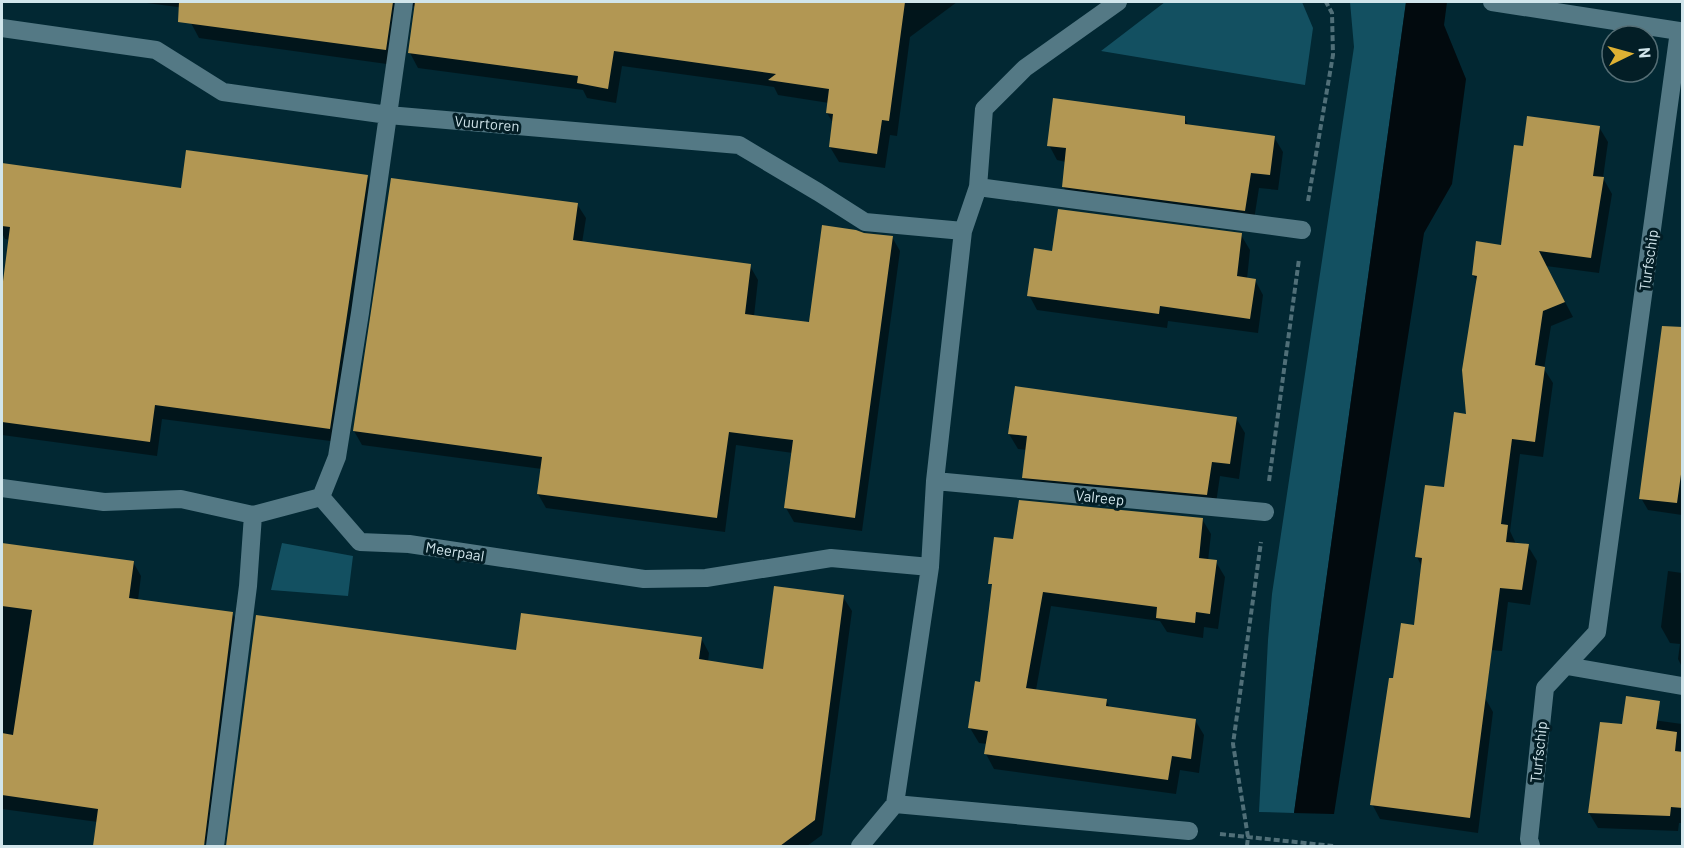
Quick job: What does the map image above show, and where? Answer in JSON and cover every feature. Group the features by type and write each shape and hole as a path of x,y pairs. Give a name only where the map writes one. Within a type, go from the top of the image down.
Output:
{"street":[{"path":"2,488 104,502 181,499 252,514 321,496 337,457 360,314 404,2"},
{"path":"860,846 895,804 930,567 936,481 963,231 978,187 984,109 1025,68 1118,2"},
{"name":"Turfschip","path":"1492,2 1679,31 1598,632 1545,688 1529,839 1531,846"},
{"name":"Vuurtoren","path":"2,28 156,50 223,92 388,115 739,145 865,222 963,231"},
{"path":"978,187 1302,230"},
{"name":"Valreep","path":"936,481 1265,512"},
{"name":"Meerpaal","path":"321,496 360,542 409,544 644,579 706,578 831,558 930,567"},
{"path":"215,846 248,586 252,514"},
{"path":"1567,666 1683,686"},
{"path":"895,804 1189,831"}],"path":[{"path":"1247,846 1248,837 1233,744 1302,230 1333,55 1332,13 1326,2"},
{"path":"1189,831 1333,846"}],"shaded area":[{"path":"1165,2 1302,2 1313,28 1305,85 1101,51"},
{"path":"1350,2 1406,2 1294,813 1259,812 1272,594 1354,47"},
{"path":"1406,2 1447,2 1444,25 1466,79 1452,184 1424,233 1334,814 1294,813"},
{"path":"282,543 353,556 348,596 271,590"}],"building":[{"path":"179,2 393,2 386,50 178,22"},
{"path":"415,2 905,2 889,121 882,120 877,154 829,147 833,114 826,113 829,89 768,80 776,74 614,51 608,89 577,83 578,76 408,53"},
{"path":"1053,98 1185,116 1185,124 1275,136 1270,175 1251,173 1245,211 1062,187 1066,148 1047,146"},
{"path":"1527,116 1600,126 1593,176 1604,177 1591,258 1539,251 1565,302 1543,311 1535,365 1545,367 1535,442 1512,439 1501,524 1508,525 1506,542 1529,544 1522,590 1500,588 1470,818 1370,805 1389,678 1393,678 1401,623 1414,625 1422,558 1415,557 1425,485 1444,487 1454,412 1466,414 1462,370 1477,276 1472,275 1476,241 1501,245 1514,145 1523,146"},
{"path":"186,150 368,175 330,429 155,405 150,442 2,422 2,289 10,227 2,226 2,163 181,188"},
{"path":"391,178 578,203 573,240 751,264 745,314 809,322 822,225 893,236 855,518 784,508 793,440 729,432 717,518 537,494 542,457 353,431"},
{"path":"1058,209 1242,233 1237,276 1256,279 1250,319 1160,306 1159,314 1027,296 1034,248 1052,251"},
{"path":"1662,326 1683,327 1683,460 1677,503 1639,499"},
{"path":"1015,386 1237,417 1230,464 1212,462 1207,495 1022,478 1027,436 1008,434"},
{"path":"1019,500 1203,518 1199,558 1217,560 1210,614 1196,612 1195,623 1156,618 1157,607 1043,592 1026,688 1107,699 1106,706 1196,719 1191,759 1172,756 1168,780 984,754 988,731 968,728 975,681 980,682 992,584 988,584 994,537 1013,539"},
{"path":"2,543 134,561 129,598 233,612 204,846 93,846 98,809 2,795 2,733 13,735 32,610 2,606"},
{"path":"774,586 844,595 815,820 780,846 226,846 256,615 516,650 521,613 702,637 699,659 763,669"},
{"path":"1626,696 1660,701 1656,729 1677,732 1675,751 1683,752 1683,808 1671,807 1670,816 1588,813 1600,722 1622,724"}]}
